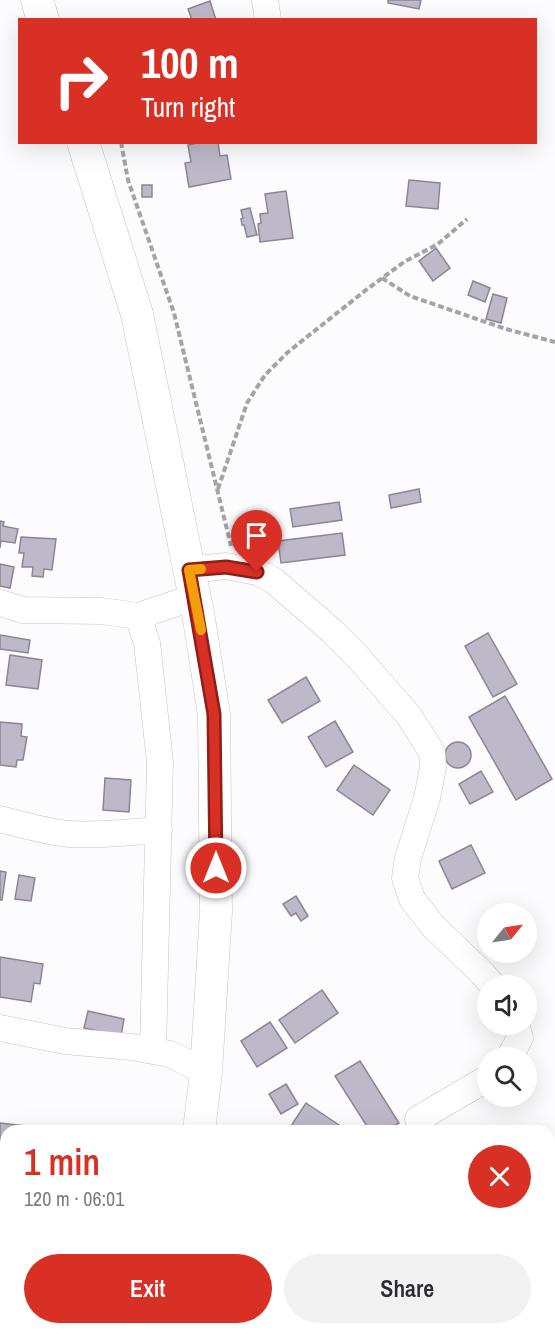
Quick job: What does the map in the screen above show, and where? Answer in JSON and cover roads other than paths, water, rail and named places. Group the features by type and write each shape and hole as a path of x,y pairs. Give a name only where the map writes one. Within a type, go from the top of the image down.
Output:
{"main road":[{"path":"37,0 42,18"},
{"path":"83,144 137,315 192,584 214,714 216,912 206,1072 200,1125"}],"street":[{"path":"265,0 268,18"},
{"path":"0,603 23,609 102,611 138,616 226,567 257,572 273,580 356,655 409,716 432,752 433,768 427,798 408,858 405,878 412,899 432,926 484,975"},
{"path":"138,616 147,643 160,762 153,1050"},
{"path":"0,819 35,829 68,834 159,830"},
{"path":"0,1028 65,1041 153,1050 170,1054 206,1072"},
{"path":"418,1119 477,1084"}]}
